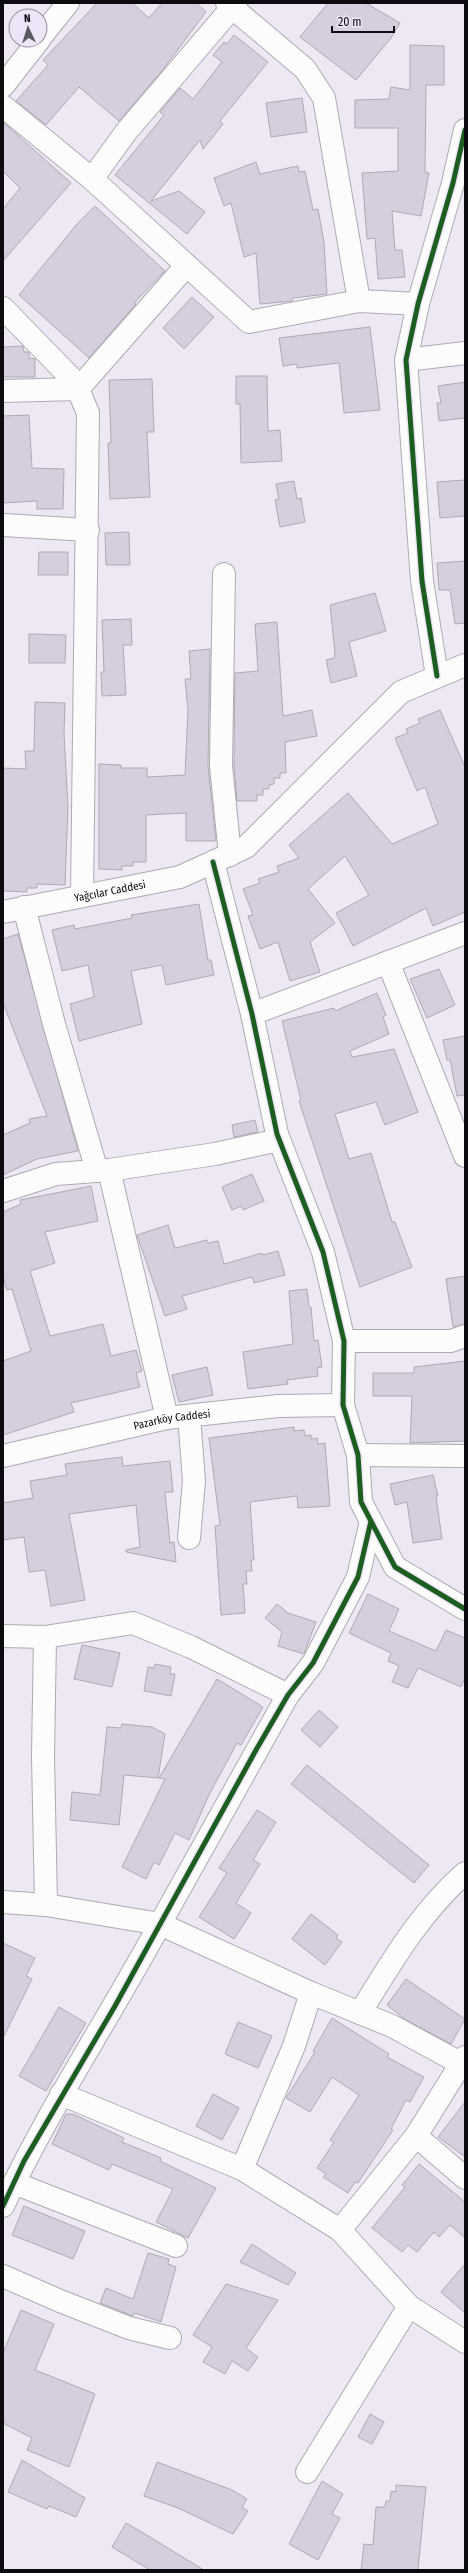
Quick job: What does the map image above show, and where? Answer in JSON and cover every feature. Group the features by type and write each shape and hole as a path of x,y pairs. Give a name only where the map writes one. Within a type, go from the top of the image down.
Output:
{"street":[{"path":"48,28 68,3"},
{"path":"92,179 126,132 232,5 305,69 324,98 359,301"},
{"path":"3,86 32,48"},
{"path":"3,106 92,179 249,322 359,301 418,304"},
{"path":"437,676 422,581 406,360 418,304 453,183 465,130"},
{"path":"3,391 78,389 186,266"},
{"path":"3,308 76,382 88,414 88,530 82,896"},
{"path":"406,360 465,353"},
{"path":"3,525 88,530"},
{"path":"224,574 221,688 222,858 252,1014 279,1140 322,1252 344,1341 343,1405 358,1455 362,1502 395,1567 465,1609"},
{"name":"Yağcılar Caddesi","path":"3,912 180,877 246,848 401,692 465,665"},
{"path":"24,907 54,1024 103,1170 167,1418"},
{"path":"252,1014 465,933"},
{"path":"388,962 465,1156"},
{"path":"3,1191 56,1174 103,1170 215,1154 279,1140"},
{"path":"344,1341 451,1341 465,1336"},
{"name":"Pazarköy Caddesi","path":"3,1456 167,1418 278,1406 343,1405"},
{"path":"189,1416 194,1481 189,1538"},
{"path":"358,1455 465,1456"},
{"path":"3,2206 62,2094 115,2006 288,1695 313,1663 358,1576 372,1521"},
{"path":"3,1636 45,1637 133,1623 192,1647 288,1695"},
{"path":"45,1637 43,1756 46,1905"},
{"path":"360,2013 399,1950 442,1893 465,1873"},
{"path":"3,1902 46,1905 160,1924 311,1993 392,2026 463,2061 435,2102 416,2136 340,2230"},
{"path":"242,2169 294,2046 311,1993"},
{"path":"62,2094 242,2169 340,2230 409,2306 465,2342"},
{"path":"416,2136 465,2178"},
{"path":"14,2183 176,2246"},
{"path":"3,2276 60,2302 129,2328 170,2338"},
{"path":"307,2472 409,2306"}],"building":[{"path":"97,3 132,3 149,18 162,3 196,3 206,12 161,72 119,121 79,87 46,125 16,101 48,65 43,60"},
{"path":"328,3 366,3 400,23 391,38 356,80 300,37"},
{"path":"234,35 268,62 220,121 223,124 203,149 200,140 151,201 179,191 205,212 187,234 115,175 164,115 160,112 180,88 193,99 222,62 213,55 224,42 227,44"},
{"path":"410,45 444,46 444,85 426,85 425,172 429,173 421,216 392,211 395,250 402,250 405,277 378,279 375,238 367,239 362,173 398,171 398,128 355,128 355,100 389,99 391,87 410,90"},
{"path":"302,98 307,132 271,137 266,103"},
{"path":"3,122 71,183 3,261 3,209 20,188 3,171"},
{"path":"256,162 260,174 298,166 299,172 305,171 313,210 318,209 324,242 327,294 293,298 292,301 260,304 256,253 244,257 231,203 224,206 214,178"},
{"path":"95,206 165,271 134,303 136,304 89,358 19,295 77,224"},
{"path":"192,297 214,317 184,349 163,328"},
{"path":"370,327 380,410 344,413 339,363 297,368 297,364 283,366 279,338"},
{"path":"23,346 24,352 29,352 29,358 35,359 35,377 3,377 3,347"},
{"path":"236,376 267,376 268,431 280,430 282,461 241,463 240,404 236,404"},
{"path":"152,379 154,432 147,432 150,497 110,499 108,443 111,443 109,380"},
{"path":"465,382 465,418 439,421 437,403 441,403 438,386"},
{"path":"29,415 32,468 64,469 63,509 37,509 37,501 3,503 3,416"},
{"path":"465,480 465,516 440,518 437,482"},
{"path":"294,481 297,499 301,498 305,522 280,527 275,500 279,499 276,484"},
{"path":"129,532 130,565 106,565 105,533"},
{"path":"39,552 68,552 68,575 38,575"},
{"path":"465,561 465,623 455,624 450,590 439,590 437,563"},
{"path":"375,593 386,631 349,642 357,676 331,683 326,660 334,658 335,653 330,605"},
{"path":"131,619 132,645 123,645 126,695 102,696 101,672 104,672 102,620"},
{"path":"277,622 283,716 312,710 317,736 285,742 286,773 280,773 280,778 274,778 274,784 269,785 269,789 263,789 263,795 257,795 257,801 237,801 234,765 235,673 258,671 255,624"},
{"path":"29,634 66,635 65,663 29,663"},
{"path":"210,649 208,766 216,841 186,841 186,813 146,815 146,862 133,862 133,866 122,866 122,870 99,869 99,764 121,765 121,768 147,768 147,777 185,775 188,710 185,679 191,679 189,651"},
{"path":"35,702 65,703 64,733 68,807 65,885 37,884 37,888 27,888 27,892 3,891 3,768 26,769 25,751 34,751"},
{"path":"440,710 465,767 465,912 433,926 426,908 353,946 336,913 369,895 345,856 308,889 335,923 310,942 320,972 290,981 278,942 260,949 248,916 253,915 243,889 260,883 258,879 279,872 277,866 299,858 289,845 348,793 392,844 438,824 425,787 417,791 395,738 408,733 406,729 420,723 418,719"},
{"path":"199,904 208,960 211,960 214,975 166,985 162,965 131,971 142,1024 79,1041 70,1004 94,997 88,965 62,971 52,930 74,925 75,929 132,918 131,915"},
{"path":"18,934 78,1151 37,1159 3,1175 3,1135 30,1123 29,1119 47,1116 3,1003 3,939"},
{"path":"439,969 455,1005 427,1018 410,979"},
{"path":"377,993 386,1015 383,1017 389,1034 350,1051 352,1057 394,1049 418,1112 385,1125 376,1102 335,1114 349,1159 371,1153 392,1222 395,1222 412,1267 360,1287 299,1101 301,1100 282,1021 334,1008 335,1011"},
{"path":"465,1036 465,1095 457,1096 450,1060 447,1060 443,1040"},
{"path":"255,1120 258,1132 234,1137 232,1125"},
{"path":"252,1174 264,1201 243,1210 241,1206 232,1210 222,1187"},
{"path":"91,1186 98,1221 45,1232 55,1263 30,1271 50,1336 103,1324 111,1356 136,1350 142,1371 136,1373 140,1387 71,1403 74,1412 3,1435 3,1361 31,1351 12,1289 7,1290 3,1277 3,1212 21,1204 20,1200"},
{"path":"168,1225 175,1248 207,1240 208,1243 218,1241 224,1264 262,1253 263,1255 278,1251 285,1275 254,1283 252,1277 182,1296 187,1309 165,1316 137,1235"},
{"path":"465,1276 465,1324 453,1327 446,1279"},
{"path":"307,1289 309,1307 311,1307 314,1341 318,1340 322,1367 317,1368 318,1376 287,1380 288,1384 248,1389 243,1352 293,1344 289,1291"},
{"path":"465,1361 465,1441 410,1443 412,1396 373,1396 373,1373 414,1373 414,1367"},
{"path":"207,1367 213,1395 179,1402 172,1375"},
{"path":"294,1427 294,1431 304,1430 305,1436 311,1435 311,1439 317,1438 318,1444 325,1443 330,1506 298,1508 297,1496 250,1502 254,1560 251,1560 252,1571 246,1571 247,1584 243,1584 245,1613 221,1615 215,1526 220,1525 209,1438"},
{"path":"122,1457 123,1466 170,1461 173,1492 165,1492 170,1543 174,1542 176,1562 126,1552 126,1550 140,1547 136,1505 69,1514 85,1600 51,1606 45,1570 29,1572 24,1537 3,1540 3,1503 33,1498 30,1481 67,1475 65,1464"},
{"path":"433,1475 438,1496 436,1496 442,1539 413,1543 407,1502 395,1505 390,1484"},
{"path":"368,1594 399,1609 389,1631 436,1651 446,1630 465,1638 465,1678 461,1687 418,1668 408,1688 392,1682 399,1666 388,1661 391,1653 349,1633"},
{"path":"277,1604 288,1613 316,1622 304,1654 278,1646 282,1632 265,1618"},
{"path":"82,1645 120,1653 112,1687 74,1679"},
{"path":"155,1664 171,1667 170,1674 175,1674 171,1696 144,1691 148,1667 154,1668"},
{"path":"217,1679 263,1707 241,1745 237,1743 209,1795 189,1840 175,1833 159,1865 154,1862 146,1879 122,1867 165,1779 159,1778"},
{"path":"319,1710 338,1727 320,1747 301,1730"},
{"path":"122,1724 152,1727 165,1734 158,1778 124,1775 119,1825 70,1820 72,1792 100,1795 107,1727 121,1728"},
{"path":"307,1765 429,1865 414,1883 291,1784"},
{"path":"257,1810 276,1822 253,1860 260,1864 236,1903 251,1913 234,1939 199,1917 227,1873 219,1868"},
{"path":"311,1914 338,1935 336,1938 342,1942 325,1965 292,1939"},
{"path":"3,1943 35,1958 26,1976 32,1979 3,2038"},
{"path":"406,1979 465,2019 451,2044 406,2020 387,2005"},
{"path":"59,2007 86,2023 46,2091 19,2076"},
{"path":"332,2018 389,2054 387,2057 424,2077 410,2102 406,2100 391,2129 393,2130 358,2183 355,2182 348,2193 323,2177 326,2174 317,2168 334,2142 330,2140 359,2095 332,2077 310,2112 286,2098 315,2052 313,2051"},
{"path":"238,2022 272,2036 258,2068 225,2054"},
{"path":"213,2094 239,2108 222,2140 196,2126"},
{"path":"465,2102 465,2157 438,2137"},
{"path":"66,2114 73,2114 124,2138 122,2142 161,2158 160,2161 216,2188 188,2238 156,2222 173,2189 112,2164 109,2170 52,2144"},
{"path":"419,2164 465,2202 465,2238 450,2225 439,2237 434,2232 417,2252 408,2245 402,2252 372,2228 405,2187 402,2185"},
{"path":"24,2206 85,2231 73,2259 12,2235"},
{"path":"252,2244 296,2273 288,2285 240,2262"},
{"path":"148,2253 169,2259 168,2264 176,2267 161,2322 135,2313 133,2316 100,2303 106,2288 133,2299"},
{"path":"465,2264 465,2313 441,2292"},
{"path":"226,2284 278,2300 246,2348 258,2357 248,2371 232,2361 225,2374 203,2362 212,2347 193,2335"},
{"path":"21,2310 54,2324 35,2370 95,2394 69,2467 27,2450 32,2438 3,2423 3,2353"},
{"path":"370,2414 384,2422 372,2444 358,2437"},
{"path":"22,2460 85,2498 76,2517 49,2506 47,2509 8,2492"},
{"path":"157,2462 232,2490 247,2499 242,2507 248,2511 233,2534 178,2508 144,2496"},
{"path":"322,2481 343,2494 332,2514 340,2518 318,2560 289,2544"},
{"path":"396,2485 426,2487 418,2570 361,2570 364,2544 373,2545 376,2507 385,2507 386,2501 390,2501 391,2491 396,2492"},
{"path":"126,2523 204,2570 150,2570 112,2547"}],"cycle path":[{"path":"437,676 422,581 406,360 418,304 453,183 465,130"},
{"path":"213,862 252,1014 277,1134 323,1252 344,1341 343,1405 358,1455 361,1502 395,1567 465,1609"},
{"path":"3,2206 24,2161 115,2006 256,1750 288,1695 313,1663 358,1577 371,1521"}]}
